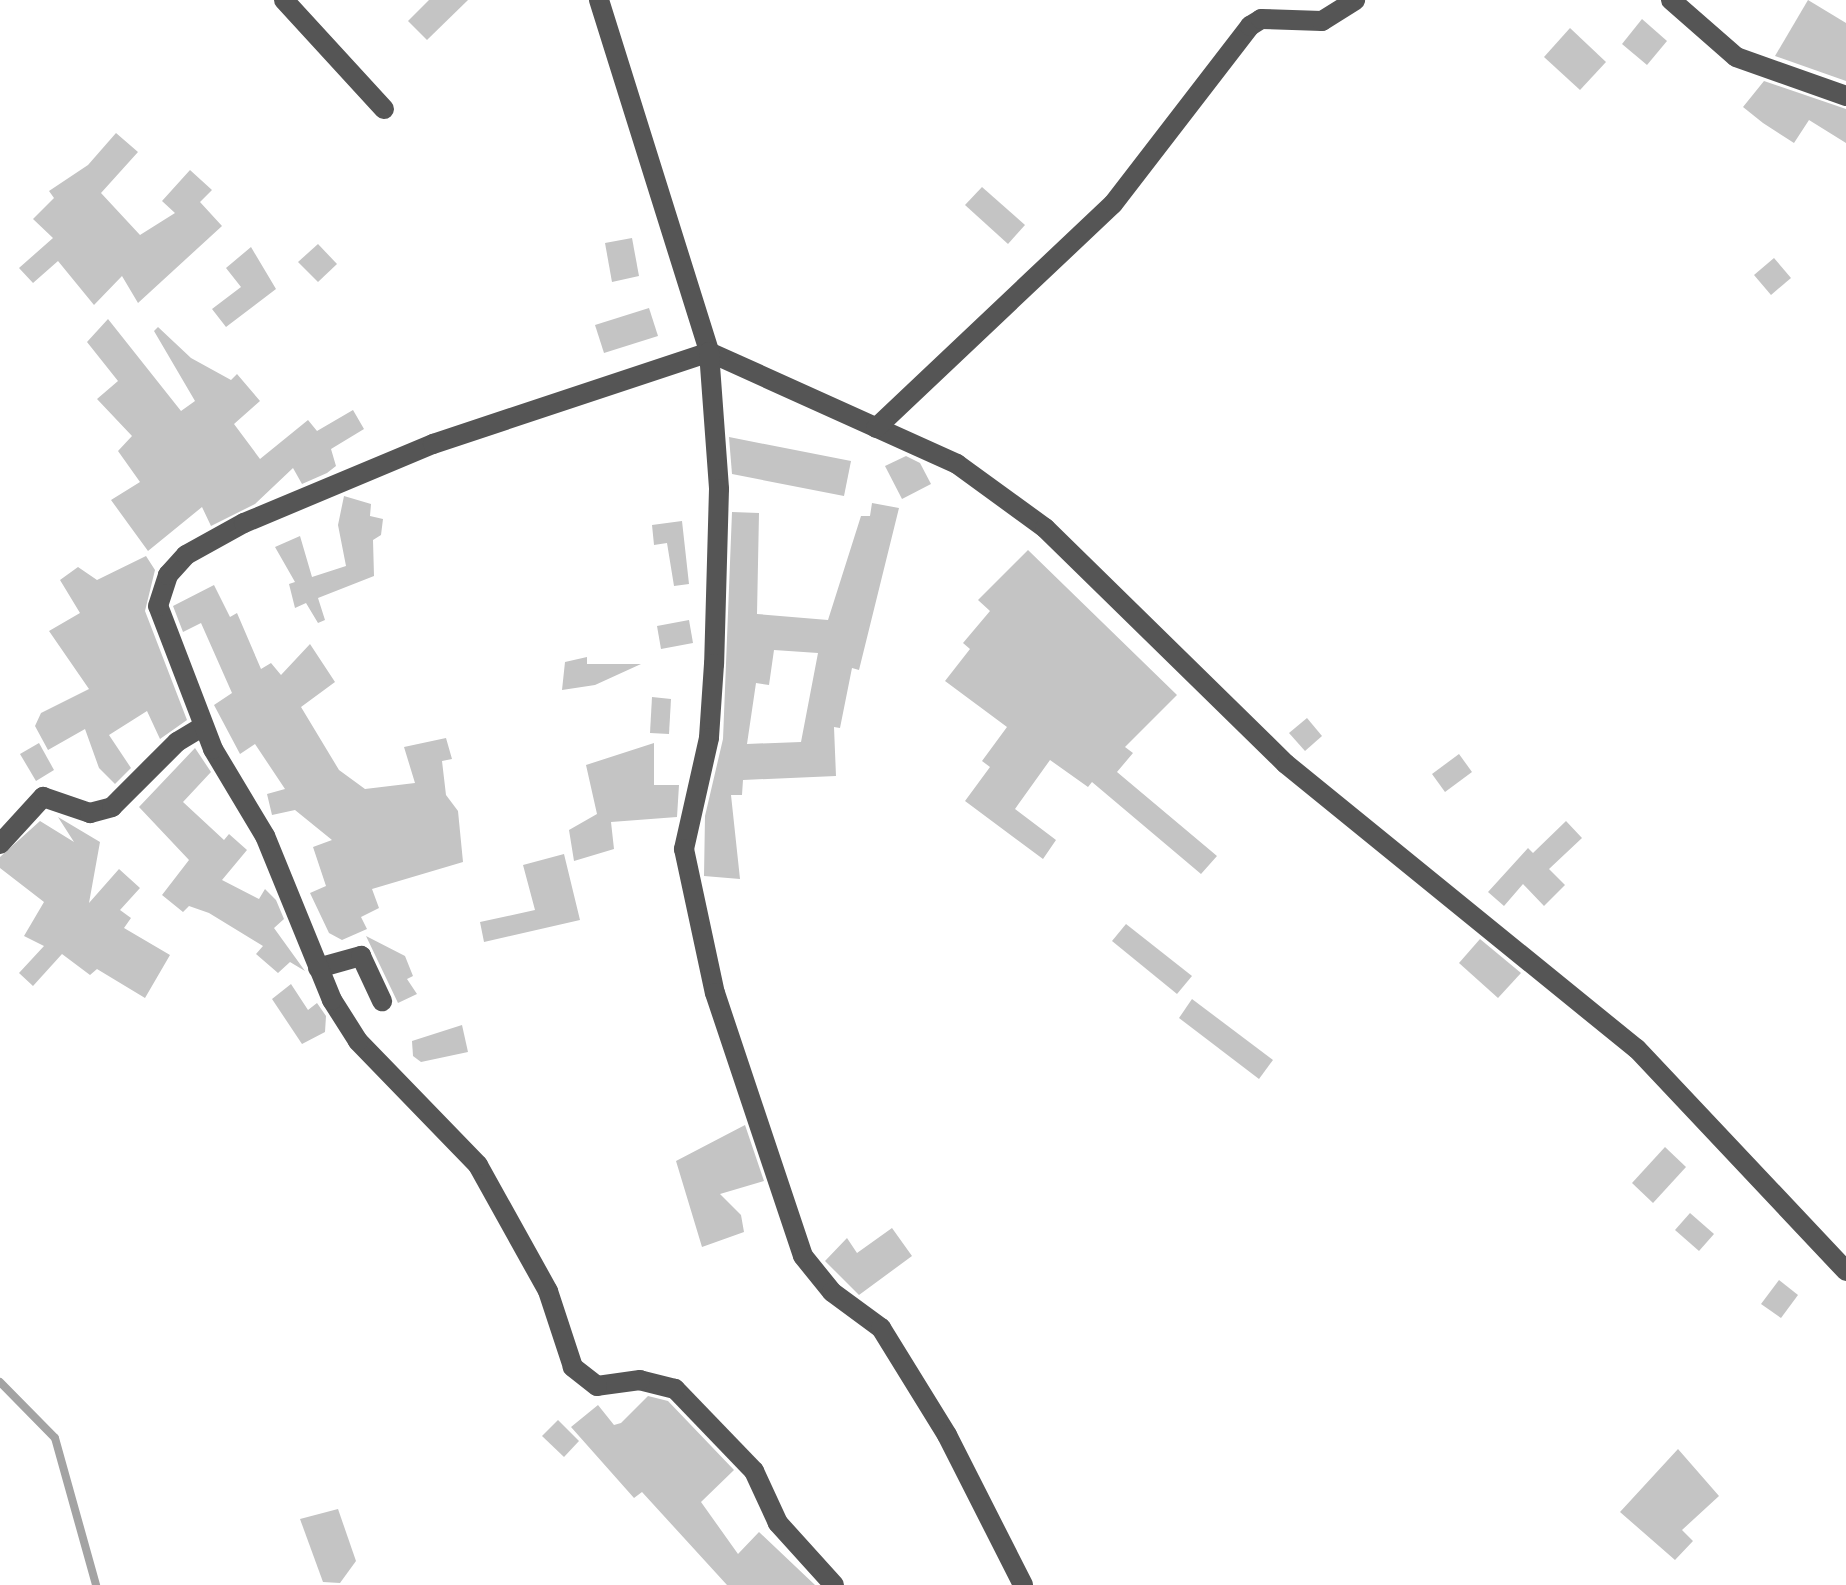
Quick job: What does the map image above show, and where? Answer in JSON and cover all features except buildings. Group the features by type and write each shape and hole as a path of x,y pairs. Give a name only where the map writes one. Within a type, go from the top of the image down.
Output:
{"street":[{"path":"284,0 384,110"},
{"path":"599,0 709,352 719,489 714,664 709,738 684,849 716,993 803,1256 832,1292 881,1328 947,1435 1023,1585"},
{"path":"876,428 1113,204 1250,26 1261,19 1332,19 1355,0"},
{"path":"1671,0 1736,57 1846,96"},
{"path":"834,1585 778,1523 754,1471 674,1389 640,1380 597,1386 580,1374 564,1352 548,1291 478,1164 358,1041 318,968 266,836 204,726 158,606 168,575 186,555 287,504 433,444 709,352 956,464 1044,528 1286,764 1638,1049 1846,1270"},
{"path":"0,844 43,797 90,813 112,807 177,742 204,726"},
{"path":"318,968 360,956 382,1001"}],"waterway":[{"path":"0,1382 55,1438 96,1585"}]}
